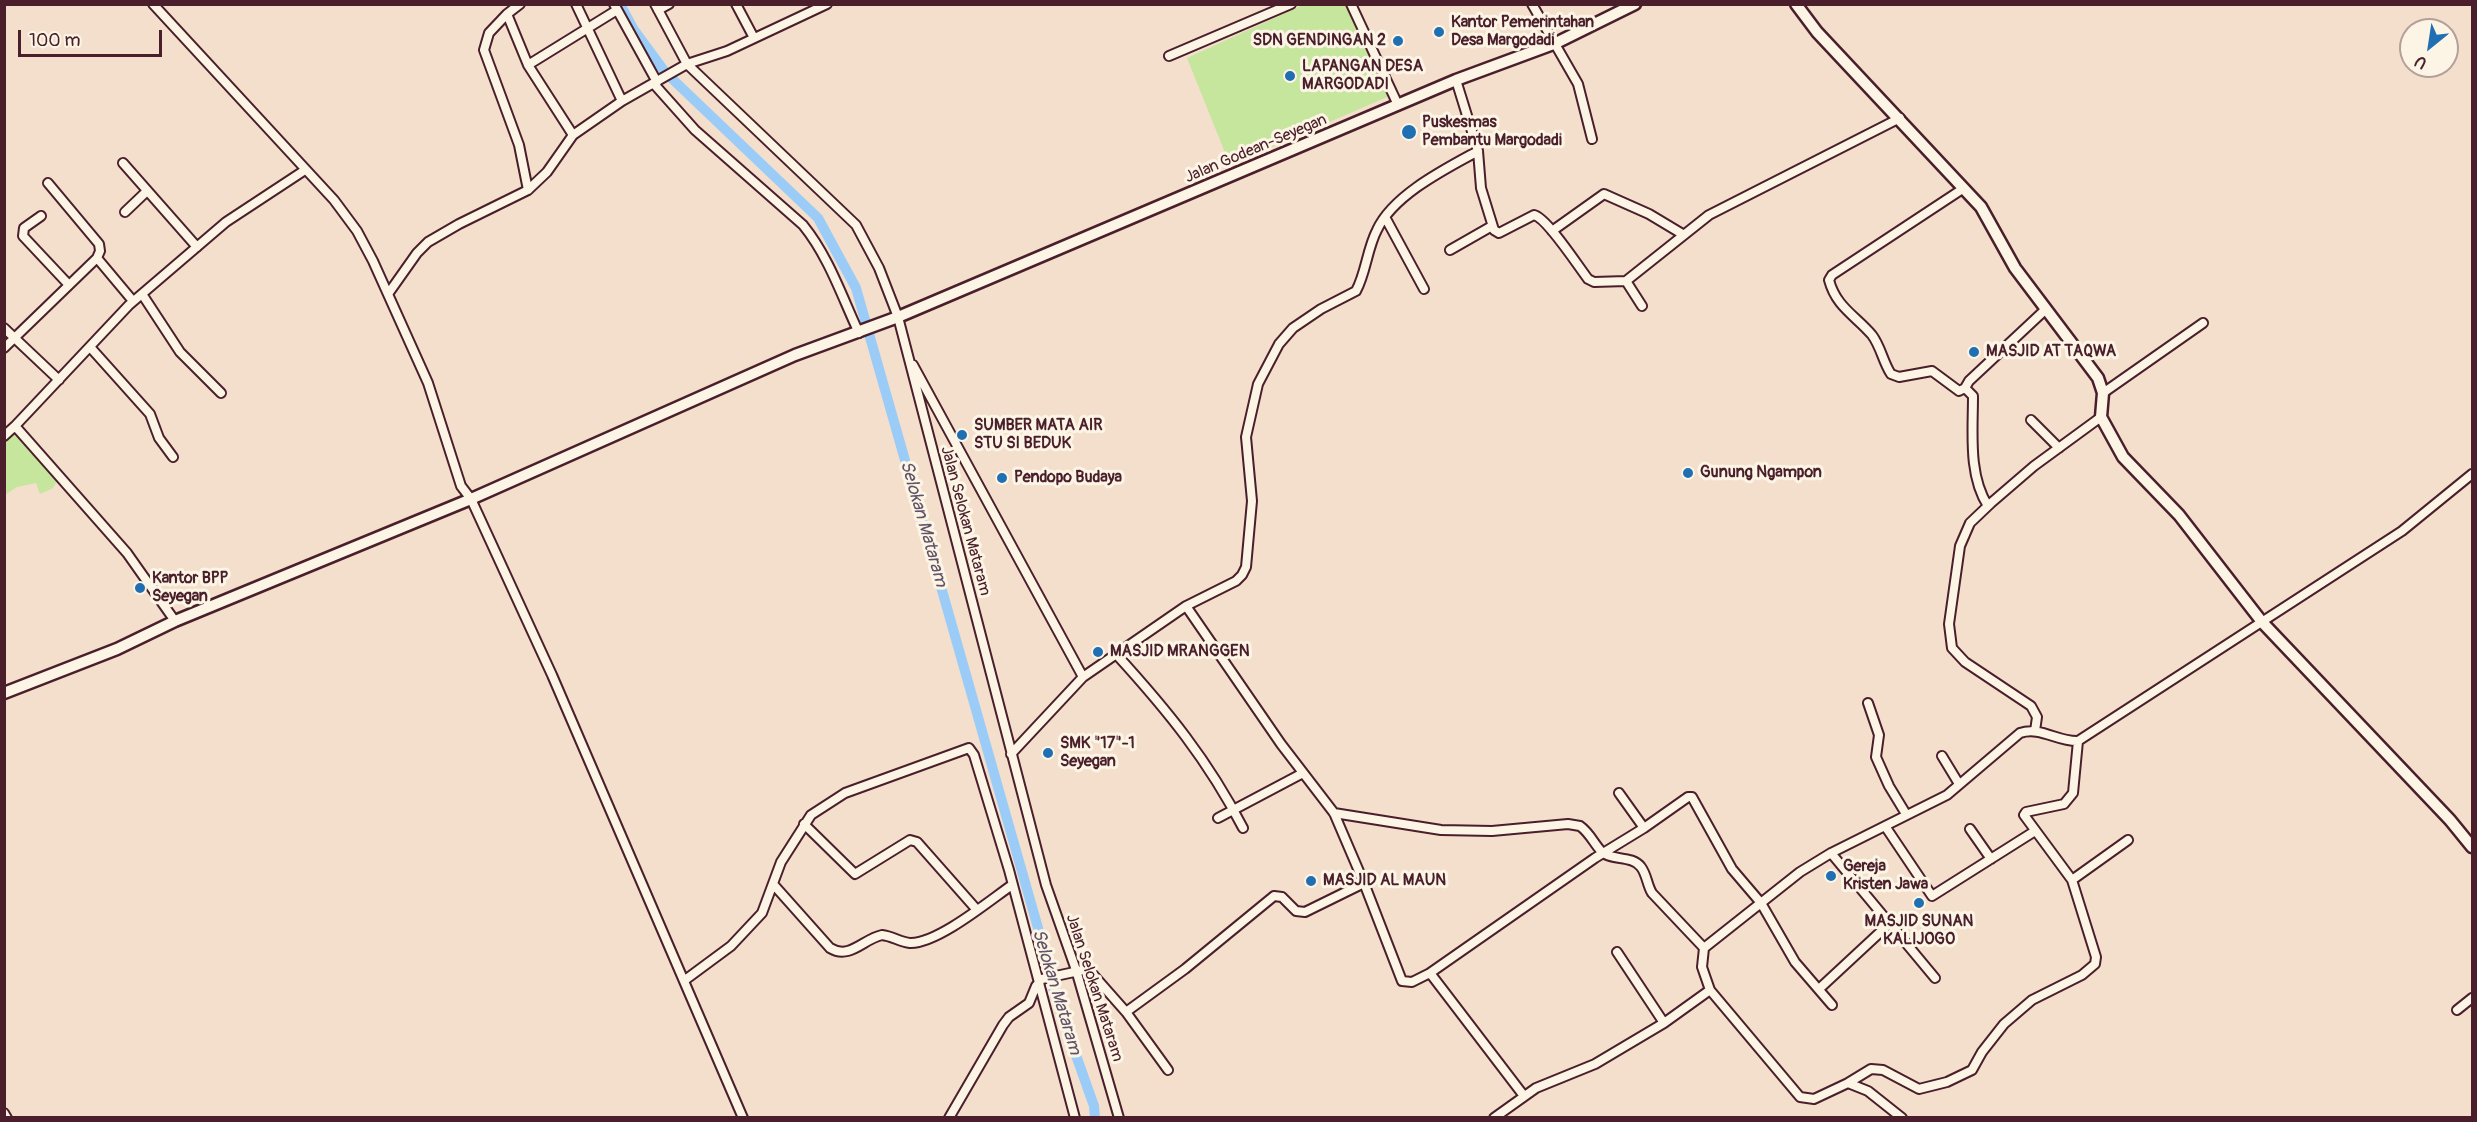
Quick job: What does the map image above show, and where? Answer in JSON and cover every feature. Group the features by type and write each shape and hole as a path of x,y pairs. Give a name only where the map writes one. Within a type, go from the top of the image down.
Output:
{"main road":[{"name":"Jalan Godean-Seyegan","path":"4,693 117,649 175,621 471,500 795,355 862,332 1456,80 1556,43 1635,4"},
{"path":"1796,4 1817,32 1981,207 2005,252 2098,378 2103,393 2101,417 2123,457 2179,515 2262,622 2450,820 2472,847"}],"street":[{"path":"153,4 346,215 357,231 428,383 461,486 471,500 552,675 743,1118"},
{"path":"520,4 489,33 484,50 519,145 528,190"},
{"path":"576,4 622,101"},
{"path":"656,7 669,4"},
{"path":"736,4 754,39"},
{"path":"388,294 428,242 528,190 547,172 573,135 622,101 687,64 726,51 827,4"},
{"path":"1169,56 1291,4"},
{"path":"1351,4 1398,105"},
{"path":"1532,4 1578,84 1592,139"},
{"path":"528,65 588,29 615,7 657,82 695,130 811,236 862,332"},
{"name":"Jalan Selokan Mataram","path":"656,7 687,64 856,225 879,268 893,319 908,355 1046,885 1076,970 1119,1118"},
{"path":"507,14 528,65 573,135"},
{"path":"1456,80 1478,151 1481,188 1494,230 1498,233 1534,215 1542,218 1588,279 1594,282 1626,280 1709,215 1900,118"},
{"path":"1011,754 1083,677 1186,606 1236,581 1242,575 1246,567 1252,501 1246,437 1258,384 1273,354 1293,328 1356,291 1373,238 1385,217 1420,185 1478,151"},
{"path":"123,163 197,247"},
{"path":"4,436 133,301 226,222 305,170"},
{"path":"4,348 97,258 100,251 99,244 48,183"},
{"path":"1964,188 1832,275 1829,280 1835,295 1844,308 1872,335 1891,374 1899,377 1932,371 1956,391 1965,388 1969,381 2046,309"},
{"path":"125,212 147,191"},
{"path":"1552,231 1604,194 1649,214 1684,235"},
{"path":"41,216 24,228 23,236 69,285"},
{"path":"1385,217 1424,289"},
{"path":"1450,250 1492,226"},
{"path":"97,258 133,301"},
{"path":"1626,280 1642,306"},
{"path":"142,294 180,352 221,393"},
{"path":"2103,393 2203,323"},
{"path":"4,328 59,380"},
{"path":"90,347 150,414 159,438 172,457"},
{"path":"908,355 1083,677"},
{"path":"1965,388 1973,396 1973,447 1977,482 1979,491 1988,506"},
{"path":"2035,731 2037,717 2031,706 1959,658 1954,652 1948,624 1960,546 1970,523 1988,506 2101,417"},
{"path":"2031,420 2059,448"},
{"path":"15,426 127,554 175,621"},
{"path":"2078,741 2073,793 2064,804 2026,812 2024,815 2025,820 2072,880 2096,957 2091,970 2032,1000 2004,1024 1982,1052 1972,1070 1947,1083 1919,1089 1883,1070 1871,1069 1814,1099 1800,1096 1710,990 1702,967 1704,948 1800,872 1906,814 1947,795 2020,733 2035,731 2078,741 2402,531 2472,474"},
{"path":"1186,606 1303,773 1334,813 1402,981 1412,982 1430,973 1688,796 1692,797 1708,822 1728,862 1761,903 1795,962 1832,1005"},
{"path":"1116,654 1176,722 1236,813 1243,828"},
{"path":"1868,703 1879,735 1876,757 1889,786 1906,814"},
{"path":"685,980 720,956 762,913 781,862 811,815 844,793 969,748 974,755 1041,981 1075,1118"},
{"path":"1942,756 1959,784"},
{"path":"1218,818 1236,813 1303,773"},
{"path":"1619,793 1644,828"},
{"path":"1334,813 1441,830 1492,831 1574,824 1587,831 1604,854 1629,859 1639,864 1652,893 1704,948"},
{"path":"804,824 855,874 910,840 917,842 977,910"},
{"path":"1885,826 1932,896 2035,831"},
{"path":"1970,829 1991,859"},
{"path":"2072,880 2128,840"},
{"path":"1831,854 1935,978"},
{"path":"1126,1012 1193,963 1274,896 1282,897 1296,911 1305,912 1364,883"},
{"path":"773,884 830,948 842,953 849,952 882,935 911,943 925,940 977,910 1012,885"},
{"path":"1819,989 1889,924"},
{"path":"1617,952 1664,1023"},
{"path":"949,1118 1007,1020 1029,1003 1041,981 1076,970 1090,970 1126,1012 1168,1070"},
{"path":"1430,973 1524,1096"},
{"path":"1494,1118 1524,1096 1595,1064 1664,1023 1710,990"},
{"path":"2457,1010 2472,998"},
{"path":"1848,1083 1868,1091 1902,1118"},
{"path":"4,1113 7,1118"}],"green space":[{"name":"LAPANGAN DESA MARGODADI","path":"1303,5 1352,5 1394,94 1230,165 1187,58"},
{"path":"10,430 18,434 58,479 53,488 40,494 36,483 17,487 5,495 5,436"}],"waterway":[{"name":"Selokan Mataram","path":"620,4 634,30 665,72 818,218 856,288 1048,963 1055,996 1094,1106 1095,1118"}],"place":[{"name":"Kantor Pemerintahan Desa Margodadi","path":"1439,32"},
{"name":"SDN GENDINGAN 2","path":"1398,41"},
{"name":"LAPANGAN DESA MARGODADI","path":"1290,76"},
{"name":"Puskesmas Pembantu Margodadi","path":"1409,132"},
{"name":"MASJID AT TAQWA","path":"1974,352"},
{"name":"SUMBER MATA AIR STU SI BEDUK","path":"962,435"},
{"name":"Gunung Ngampon","path":"1688,473"},
{"name":"Pendopo Budaya","path":"1002,478"},
{"name":"Kantor BPP Seyegan","path":"140,588"},
{"name":"MASJID MRANGGEN","path":"1098,652"},
{"name":"SMK \"17\"-1 Seyegan","path":"1048,753"},
{"name":"Gereja Kristen Jawa","path":"1831,876"},
{"name":"MASJID AL MAUN","path":"1311,881"},
{"name":"MASJID SUNAN KALIJOGO","path":"1919,903"}]}
